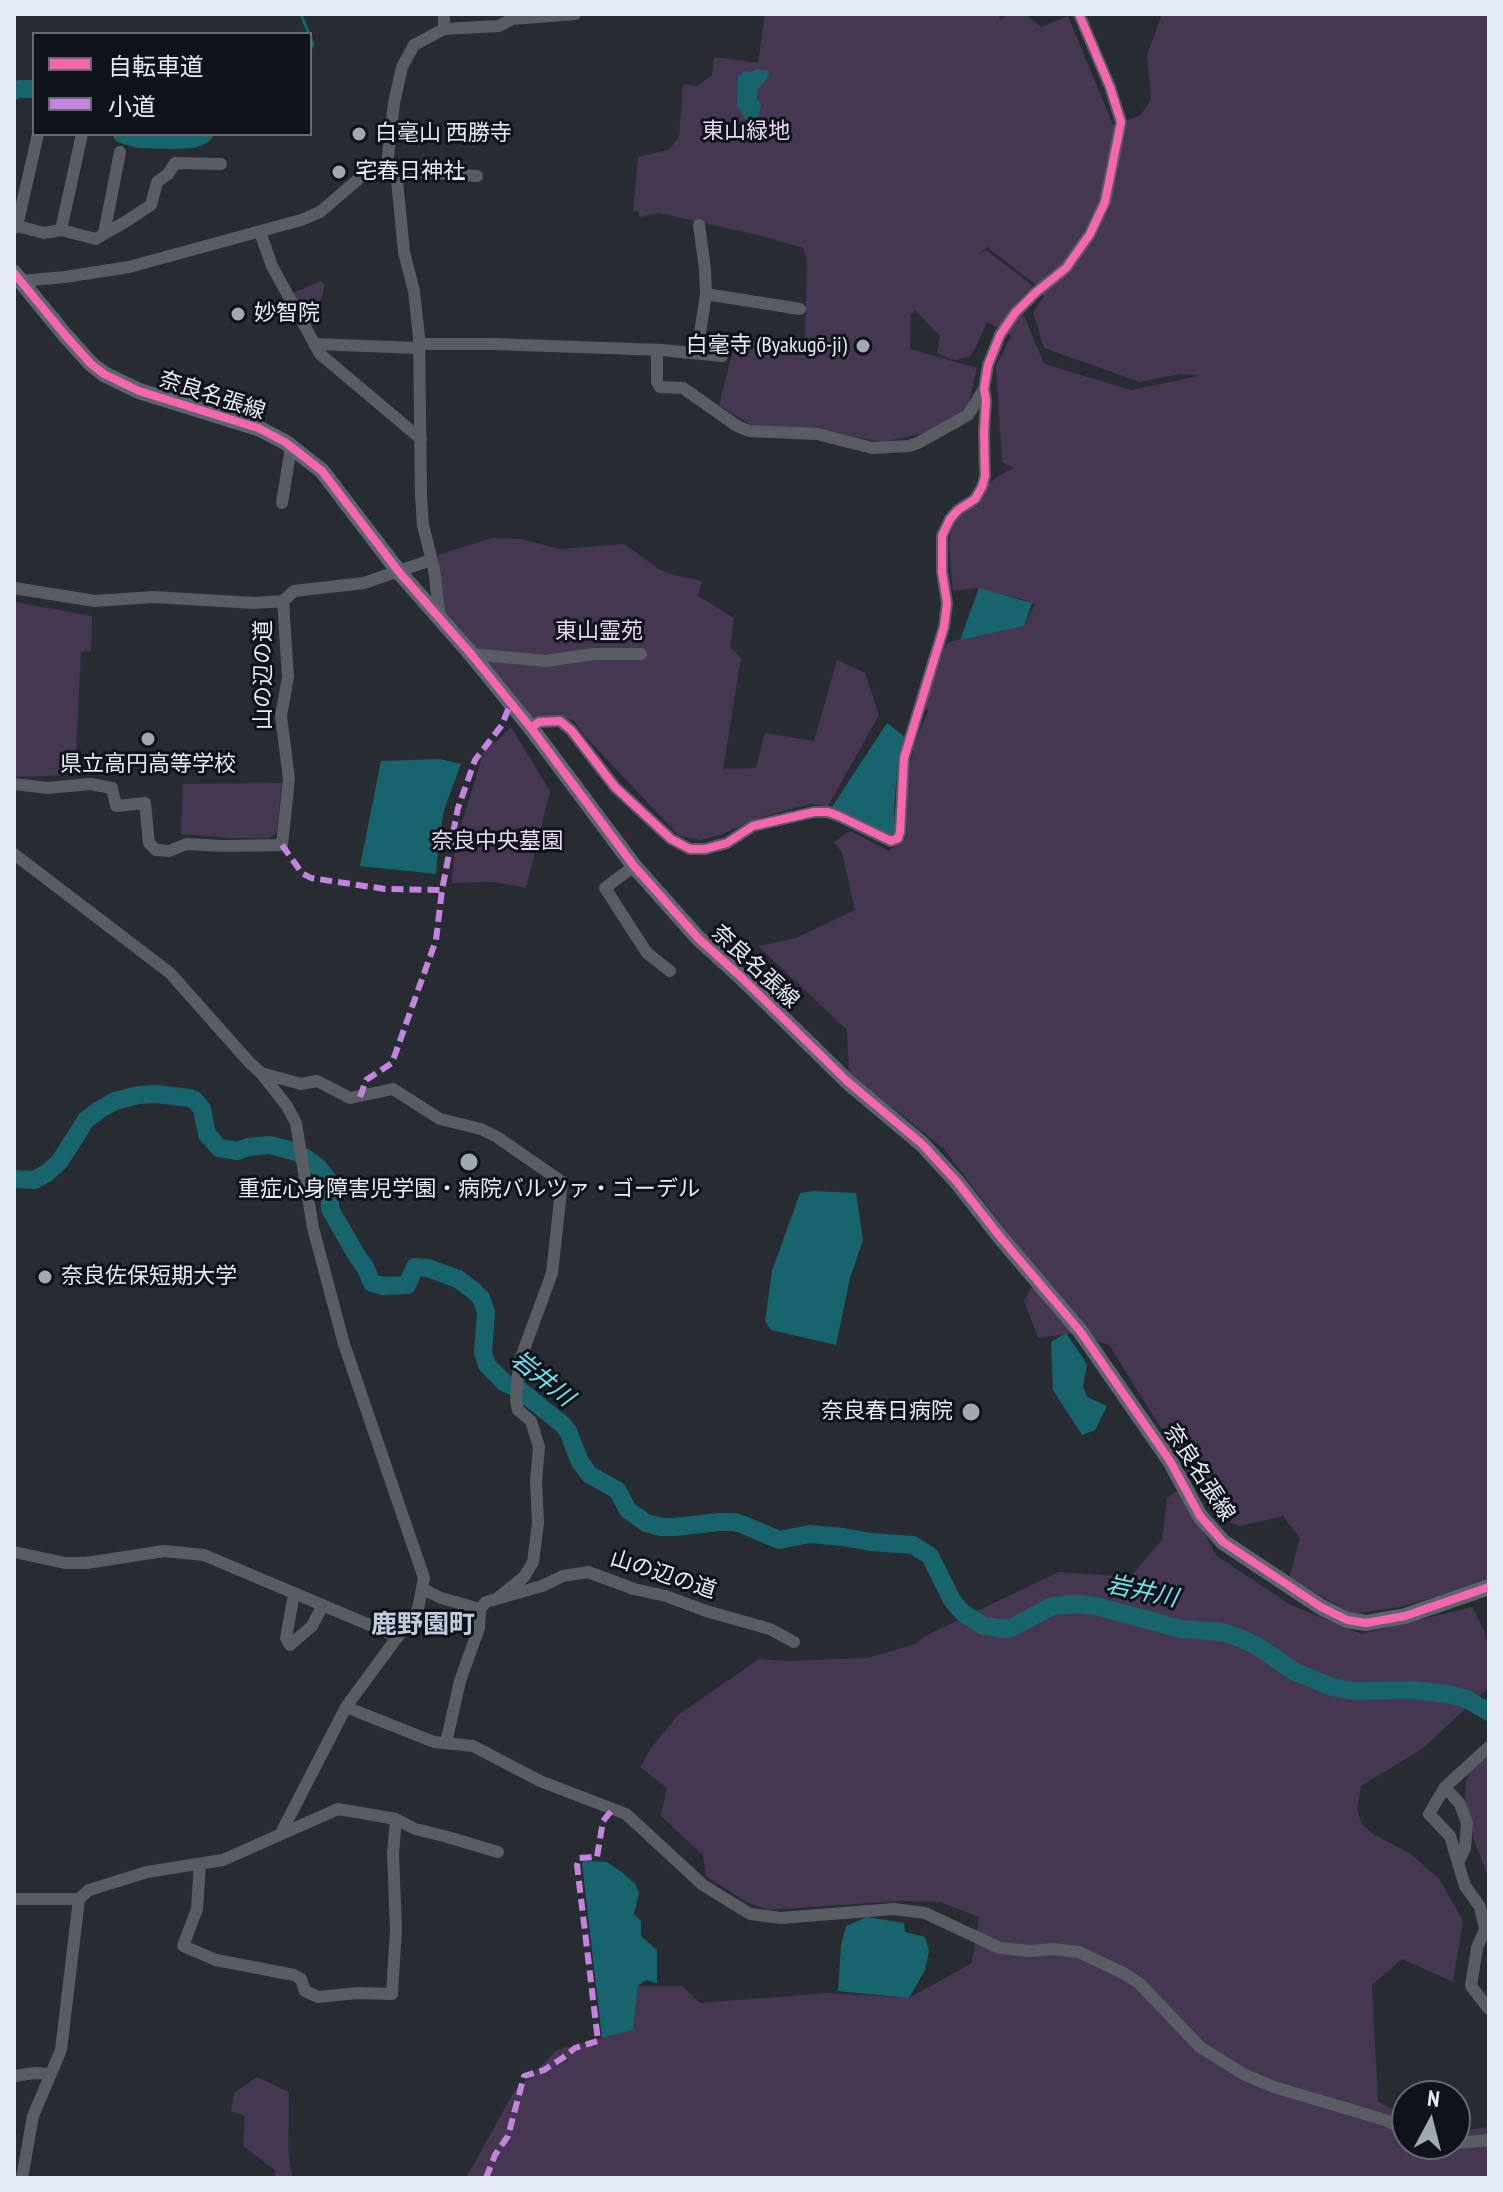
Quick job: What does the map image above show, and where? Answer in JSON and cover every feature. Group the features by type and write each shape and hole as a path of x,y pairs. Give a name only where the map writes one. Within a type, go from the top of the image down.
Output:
{"main road":[{"name":"奈良名張線","path":"18,277 65,335 104,374 139,391 258,428 291,447 322,471 399,572 531,728 634,866 698,938 848,1082 922,1144 957,1182 1080,1331 1170,1461 1200,1516 1223,1542 1321,1607 1347,1620 1366,1623 1405,1616 1489,1587"}],"street":[{"path":"444,14 444,29"},
{"path":"440,619 423,525 420,347 414,291 404,252 392,168 394,103 402,67 414,45 444,29 499,26 512,19 575,14"},
{"path":"531,728 539,722 560,721 571,730 615,787 671,839 690,849 705,849 727,843 753,826 814,812 839,816 891,841 898,838 904,758 944,627 947,603 942,572 942,536 944,528 958,510 975,499 985,476 984,389 988,365 1000,335 1015,313 1066,268 1090,234 1105,202 1121,122 1110,87 1079,14"},
{"path":"38,136 15,227 44,233 61,230 96,239 151,205 157,182 168,174 175,163 221,164"},
{"path":"61,230 82,136"},
{"path":"104,234 120,152"},
{"path":"18,277 65,277 129,267 301,220 320,212 368,171 392,168 477,176"},
{"path":"697,353 706,294 699,225"},
{"path":"260,232 272,266 320,354 421,439"},
{"path":"706,294 800,309"},
{"path":"314,344 420,347 425,344 493,344 657,350 722,356"},
{"path":"657,350 657,382 660,387 683,388 737,426 749,431 817,434 872,448 918,443 968,415 984,389"},
{"path":"282,503 291,447"},
{"path":"14,588 95,601 153,597 255,603 283,601 294,591 364,583 431,560"},
{"name":"山の辺の道","path":"14,784 48,788 90,784 112,788 116,806 145,803 149,843 156,850 169,851 187,844 282,845 289,779 281,716 288,677 283,601"},
{"path":"471,654 546,661 594,654 641,654"},
{"path":"14,854 170,973 287,1106 296,1123 313,1228 344,1344 424,1578 418,1609 346,1707 281,1833"},
{"path":"634,866 605,888 647,953 670,971"},
{"path":"261,1073 301,1084 317,1081 350,1098 393,1089 440,1119 481,1129 497,1137 562,1182 552,1273 519,1363 516,1400 518,1410 531,1421 539,1447 536,1481 538,1523 533,1562 524,1577 480,1609 479,1628 460,1681 446,1743"},
{"path":"14,1552 65,1563 86,1563 164,1551 204,1555 398,1637"},
{"name":"山の辺の道","path":"499,1597 542,1586 563,1576 588,1572 634,1589 770,1629 794,1642"},
{"path":"423,1589 441,1598 480,1609"},
{"path":"294,1594 286,1638 290,1645 312,1626 323,1605"},
{"path":"346,1707 434,1742 473,1746 540,1781 626,1814 703,1885 750,1914 781,1918 894,1909 925,1913 1000,1948 1079,1952 1139,1983 1200,2047 1245,2075 1391,2123"},
{"path":"1489,1747 1445,1787 1429,1814 1450,1836 1465,1886 1480,1907 1485,1929 1477,1948 1471,1986 1489,2009"},
{"path":"1445,1787 1460,1804 1467,1823 1465,1848 1458,1863"},
{"path":"22,2178 33,2116 61,2050 79,1899 89,1890 147,1872 223,1860 338,1809 396,1819 415,1829 498,1852"},
{"path":"200,1864 197,1909 183,1946 216,1960 294,1975 301,1979 305,1991 318,1997 392,1994 396,1929 393,1853 396,1819"},
{"path":"14,1899 79,1899"},
{"path":"14,2076 51,2074"}],"green space":[{"name":"東山緑地","path":"765,14 998,14 1000,20 1008,14 1025,14 1041,27 1068,16 1113,125 1140,116 1151,100 1147,55 1162,14 1489,14 1489,1582 1400,1607 1353,1614 1289,1578 1300,1538 1283,1516 1239,1526 1212,1514 1109,1345 1074,1333 1038,1338 1024,1301 1039,1274 944,1149 849,1073 847,1030 758,946 796,938 855,910 842,853 834,842 850,831 889,851 906,837 909,772 914,745 928,711 917,696 924,673 949,642 1024,626 1035,604 975,588 953,591 949,544 955,510 1000,475 1014,468 1002,462 996,366 1011,336 987,322 969,357 954,360 937,353 940,336 915,310 911,314 910,349 977,368 967,410 926,433 882,442 752,426 719,405 736,339 805,347 807,258 803,248 762,236 659,213 639,217 639,211 633,211 638,157 668,150 679,138 683,84 697,86 712,75 714,57 758,63","holes":["987,247 1035,284 1044,296 1033,312 1044,348 1140,382 1180,374 1199,376 1131,390 1044,364 1017,302 1033,286 986,250 978,255"]},
{"path":"321,281 325,286 313,325 309,326 291,294"},
{"name":"東山霊苑","path":"492,538 521,539 560,549 624,544 659,569 702,581 698,596 734,618 730,647 741,658 723,769 756,768 765,733 814,741 837,660 865,673 879,715 828,806 811,804 762,817 701,840 679,836 574,721 565,718 528,719 444,615 438,555"},
{"path":"14,602 92,616 91,651 81,652 75,775 14,777"},
{"name":"奈良中央墓園","path":"511,727 550,791 526,888 495,882 452,883 455,845 485,748"},
{"path":"282,783 277,832 270,838 181,834 183,784"},
{"path":"1179,1490 1217,1556 1289,1604 1361,1634 1472,1607 1483,1629 1489,1647 1489,1687 1422,1749 1361,1786 1357,1810 1362,1824 1373,1834 1411,1854 1440,1880 1463,1921 1453,1982 1402,1959 1372,1985 1378,2102 1391,2108 1391,2160 1471,2160 1471,2129 1489,2127 1489,2178 466,2178 514,2092 557,2050 633,2030 638,1986 682,1986 700,2003 829,1993 909,1998 972,1963 979,1917 940,1902 899,1901 769,1910 746,1902 706,1876 703,1855 661,1816 667,1788 640,1767 678,1715 759,1659 867,1658 916,1644 925,1636 1059,1572 1130,1577 1162,1540 1167,1498"},
{"path":"1489,1756 1489,1879 1474,1840 1465,1797 1466,1780 1473,1767"},
{"path":"257,2077 289,2092 288,2148 292,2178 275,2178 275,2170 243,2146 245,2116 231,2111 234,2093"}],"water":[{"path":"744,71 768,71 769,76 757,90 757,99 761,104 754,122 746,120 737,105 738,77"},
{"path":"979,588 1032,603 1024,626 960,640"},
{"path":"887,723 905,737 898,762 895,832 891,835 832,807"},
{"path":"440,759 461,764 444,810 436,874 360,866 381,761"},
{"path":"800,1193 856,1193 863,1240 850,1278 836,1345 771,1330 765,1321 772,1271"},
{"path":"1066,1333 1087,1364 1083,1387 1087,1397 1107,1406 1095,1430 1082,1435 1053,1390 1051,1342"},
{"path":"607,1862 635,1884 639,1893 634,1914 641,1921 641,1936 657,1950 657,1983 645,1980 638,1986 633,2030 602,2038 582,1863"},
{"path":"867,1917 904,1923 905,1932 925,1937 929,1951 925,1970 909,1998 838,1991 841,1946 846,1926"}],"waterway":[{"path":"301,14 308,32"},
{"path":"312,41 312,46"},
{"path":"14,91 32,89"},
{"path":"129,136 173,140 200,136"},
{"name":"岩井川","path":"14,1179 34,1180 47,1173 60,1161 86,1120 115,1101 156,1094 190,1098 202,1109 207,1134 219,1148 238,1151 270,1145 297,1152 318,1167 330,1183 330,1209 372,1283 407,1285 415,1267 428,1268 458,1279 474,1291 481,1298 486,1312 483,1353 487,1365 505,1383 517,1388 562,1424 568,1431 580,1462 590,1475 617,1490 628,1510 646,1523 675,1527 734,1522 779,1540 810,1534 913,1545 930,1556 952,1600 963,1613 984,1626 1011,1628 1052,1606 1096,1606 1181,1629 1222,1632 1257,1646 1295,1672 1332,1687 1354,1691 1412,1690 1448,1694 1466,1699 1489,1712"}],"marked path":[{"path":"360,1097 366,1080 392,1063 436,940 458,808 475,760 502,725 511,702"},
{"path":"282,845 302,873 311,878 385,889 442,890"},
{"path":"486,2178 495,2155 508,2136 524,2076 544,2070 575,2048 598,2041 577,1865 579,1858 597,1857 603,1821 613,1809"}],"cycle path":[{"path":"531,728 539,722 560,721 571,730 615,787 671,839 690,849 705,849 727,843 753,826 814,812 839,816 891,841 898,838 904,758 944,627 947,603 942,572 942,536 958,510 975,499 985,476 984,389 988,365 1000,335 1015,313 1066,268 1090,234 1105,202 1121,122 1110,87 1079,14"},
{"path":"14,273 65,335 104,374 139,391 258,428 285,442 322,471 399,572 531,728 634,866 698,938 848,1082 922,1144 957,1182 1080,1331 1170,1461 1200,1516 1223,1542 1321,1607 1347,1620 1366,1623 1405,1616 1489,1587"}],"place":[{"name":"白毫山 西勝寺","path":"359,134"},
{"name":"宅春日神社","path":"339,172"},
{"name":"妙智院","path":"238,314"},
{"name":"白毫寺 (Byakugō-ji)","path":"863,346"},
{"name":"県立高円高等学校","path":"148,739"},
{"name":"重症心身障害児学園・病院バルツァ・ゴーデル","path":"469,1162"},
{"name":"奈良佐保短期大学","path":"45,1277"},
{"name":"奈良春日病院","path":"971,1412"}],"district":[{"name":"鹿野園町","path":"423,1626"}]}
